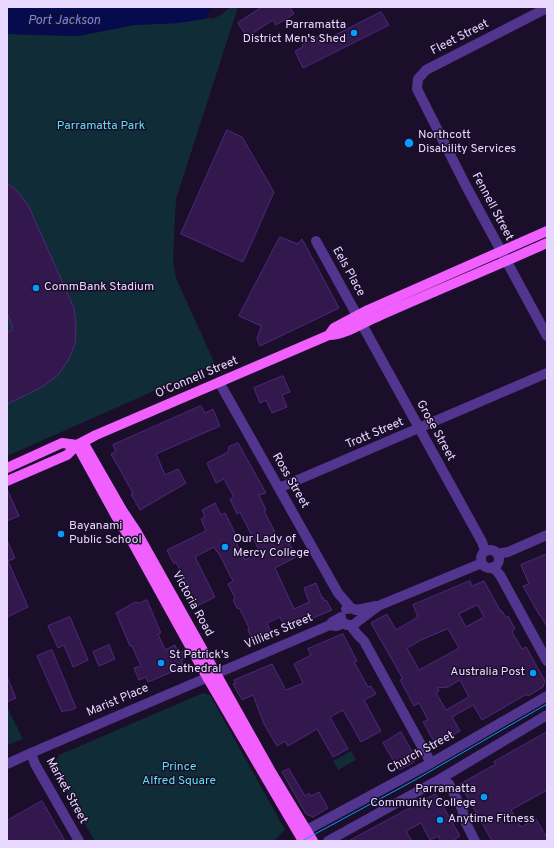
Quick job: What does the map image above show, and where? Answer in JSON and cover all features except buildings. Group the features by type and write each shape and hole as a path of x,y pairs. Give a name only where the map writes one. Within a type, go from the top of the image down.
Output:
{"main road":[{"name":"O'Connell Street","path":"7,481 67,454 80,443 329,335 337,335 359,320 547,230"},
{"name":"O'Connell Street","path":"359,320 547,243"},
{"name":"O'Connell Street","path":"7,468 62,443 80,443"},
{"name":"Victoria Road","path":"80,443 116,516 313,841"},
{"name":"Victoria Road","path":"212,675 303,841"}],"street":[{"name":"Fleet Street","path":"417,89 418,79 426,70 547,8"},
{"name":"Fennell Street","path":"417,89 506,261 547,336"},
{"name":"Eels Place","path":"316,241 359,320"},
{"name":"Grose Street","path":"359,320 482,542 485,551"},
{"name":"Trott Street","path":"279,488 547,373"},
{"name":"Ross Street","path":"219,382 338,593 350,617"},
{"path":"497,554 498,563 493,567 486,567 482,563 481,557 485,551 491,550 497,554 508,552 547,536"},
{"path":"431,763 364,640 362,631 350,617 482,563"},
{"path":"493,567 500,575 547,661"},
{"name":"Villiers Street","path":"212,675 330,625 332,622 350,617"},
{"name":"Marist Place","path":"31,753 212,675"},
{"name":"Church Street","path":"307,830 431,763 547,696"},
{"path":"328,841 440,779 547,715"},
{"path":"7,764 31,753"},
{"name":"Market Street","path":"31,753 35,764 79,841"},
{"path":"440,779 449,784 462,809 465,821 475,841"}],"green space":[{"name":"Parramatta Park","path":"231,7 238,7 176,199 173,260 176,278 215,364 7,456 7,34 78,36 134,25 178,23 214,17"},
{"name":"Prince Alfred Square","path":"203,693 210,695 285,830 273,841 95,841 52,768 59,755"},
{"path":"7,707 23,739 7,745"},
{"path":"351,751 356,760 338,770 333,761"}],"water":[{"name":"Port Jackson","path":"7,7 231,7 215,17 178,23 134,25 78,36 7,34"}],"pier":[{"path":"213,7 228,7 223,14 212,19 206,16"}],"tram line":[{"path":"302,841 415,780 547,704"}],"place":[{"name":"Parramatta District Men's Shed","path":"354,33"},
{"name":"Northcott Disability Services","path":"409,143"},
{"name":"CommBank Stadium","path":"36,288"},
{"name":"Bayanami Public School","path":"61,534"},
{"name":"Our Lady of Mercy College","path":"225,547"},
{"name":"St Patrick's Cathedral","path":"161,663"},
{"name":"Australia Post","path":"533,673"},
{"name":"Parramatta Community College","path":"484,797"},
{"name":"Anytime Fitness","path":"440,820"}]}
